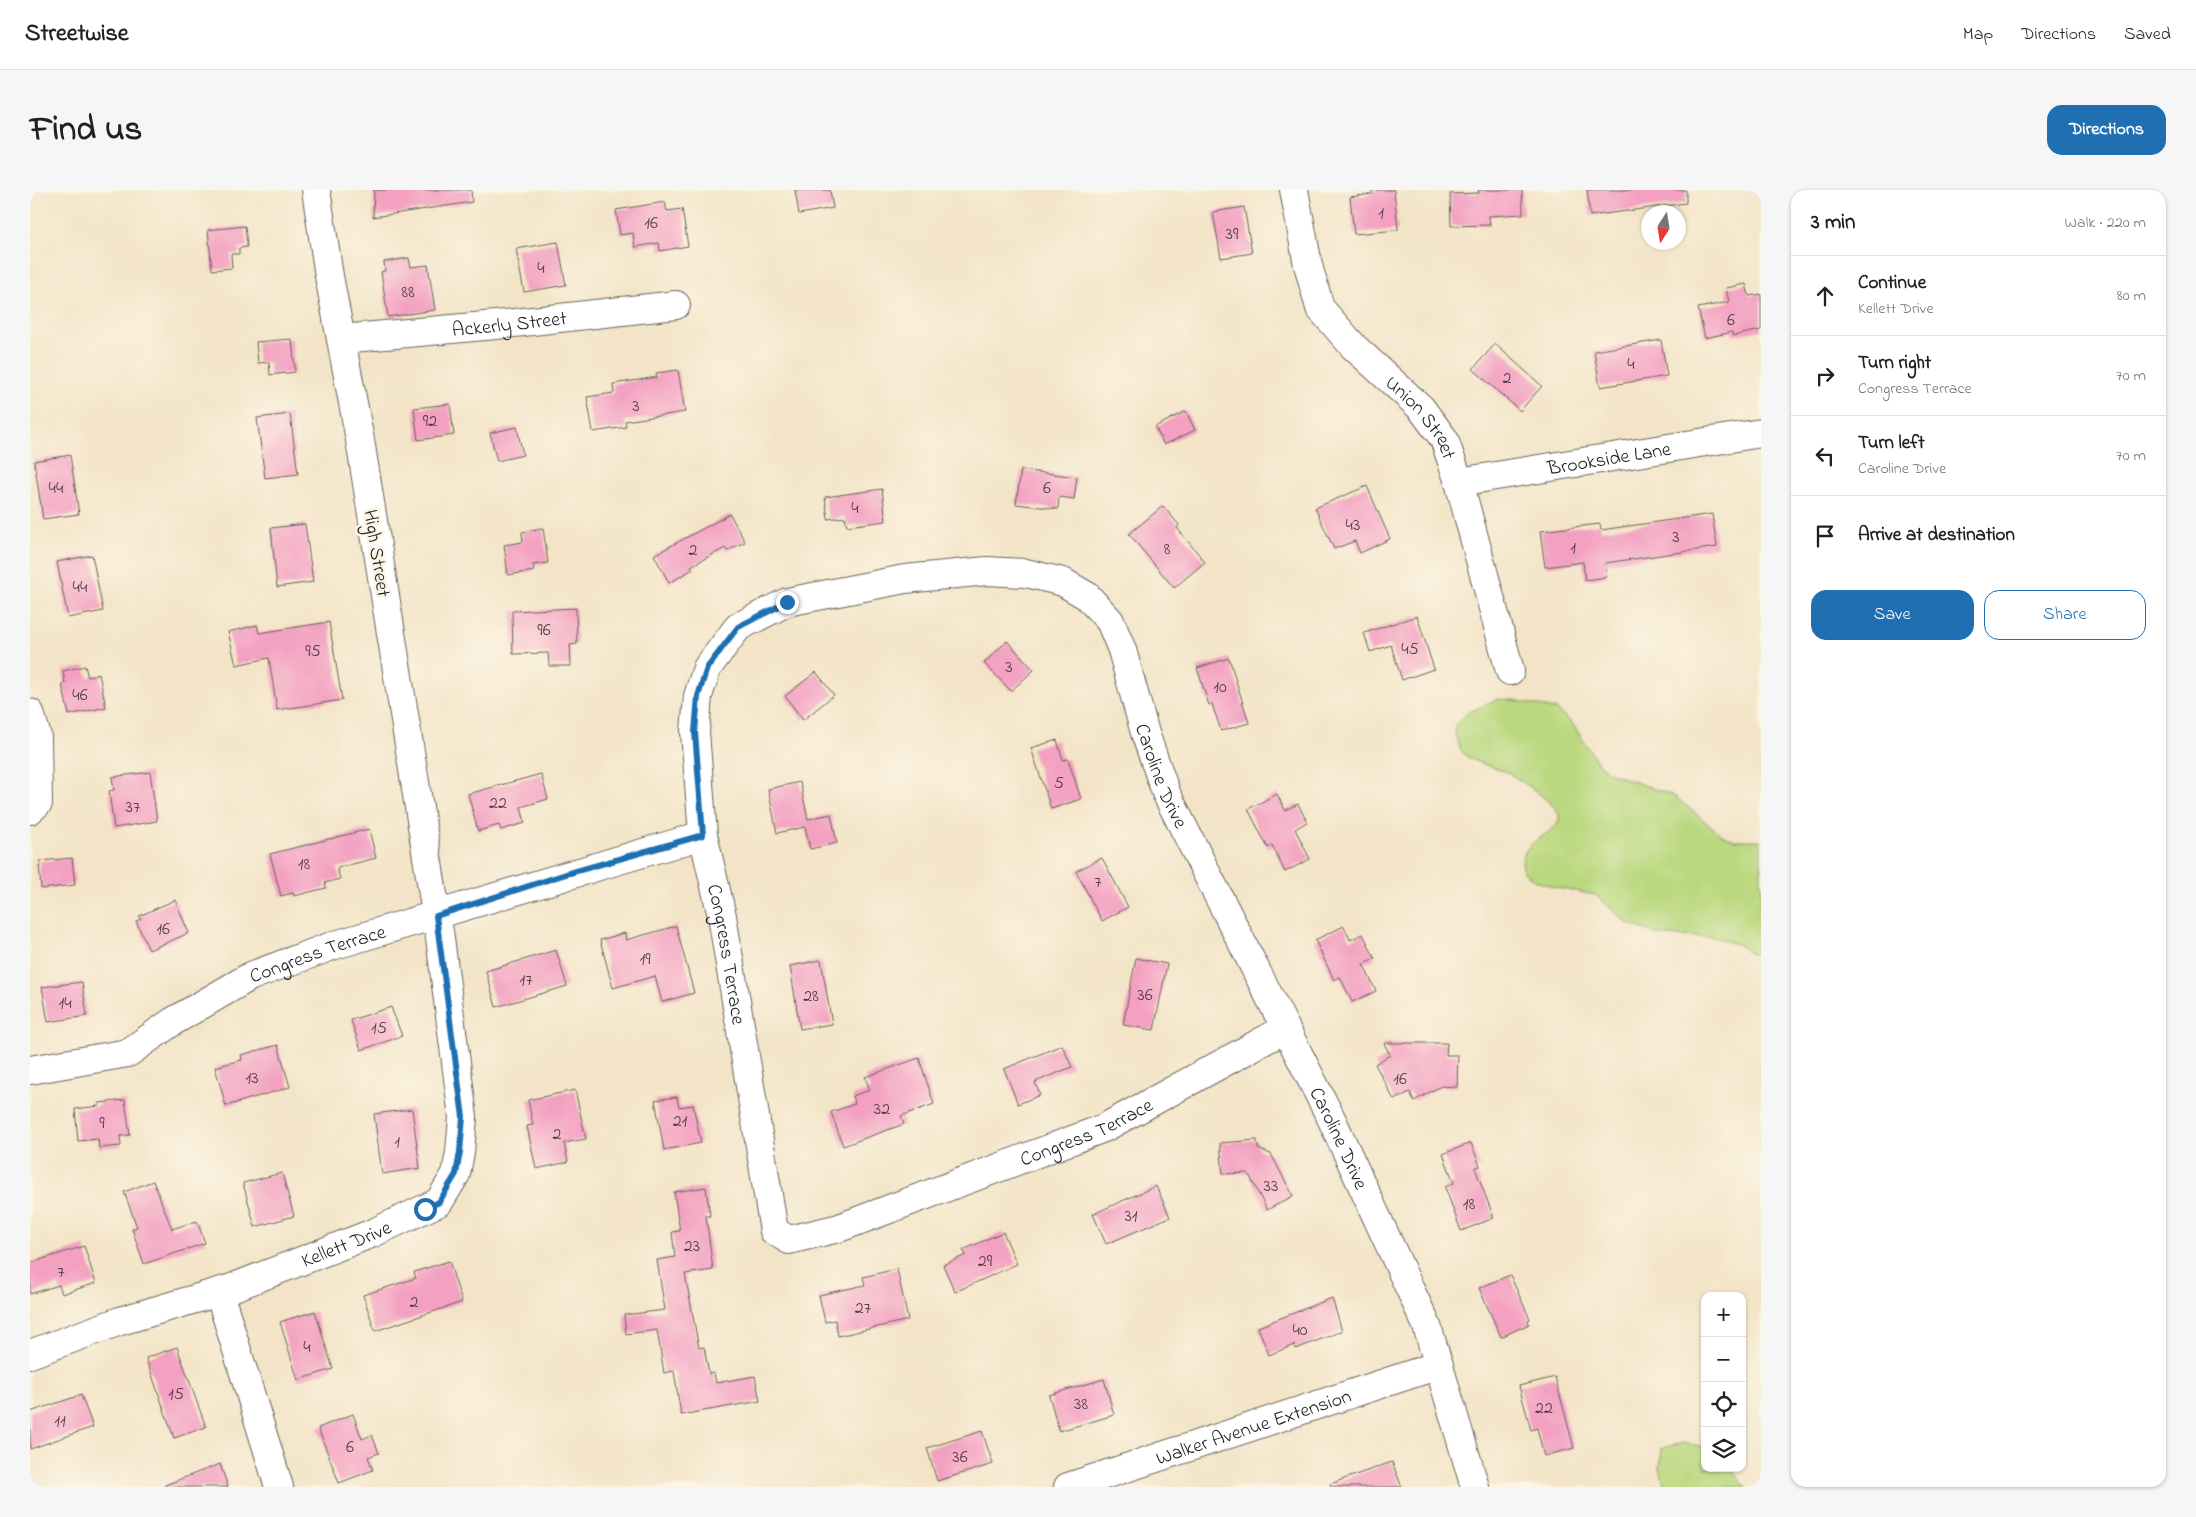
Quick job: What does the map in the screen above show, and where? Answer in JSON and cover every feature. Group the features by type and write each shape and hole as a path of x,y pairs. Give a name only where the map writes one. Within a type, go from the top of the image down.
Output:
{"street":[{"name":"High Street","path":"316,190 360,440 436,916"},
{"name":"Union Street","path":"1294,190 1308,266 1320,308 1354,347 1421,408 1444,439 1459,482 1510,672"},
{"name":"Ackerly Street","path":"341,339 496,325 676,305"},
{"name":"Brookside Lane","path":"1459,482 1761,433"},
{"name":"Caroline Drive","path":"703,835 695,732 698,696 707,668 738,627 787,602 905,579 987,571 1026,573 1063,582 1087,596 1110,621 1122,650 1145,733 1166,793 1331,1118 1427,1326 1475,1487"},
{"path":"30,713 37,736 38,803 30,810"},
{"name":"Congress Terrace","path":"30,1070 128,1052 172,1022 251,976 332,946 436,916 566,874 703,835 722,916 774,1231 789,1240 839,1228 1104,1128 1285,1029"},
{"name":"Kellett Drive","path":"30,1354 120,1321 219,1292 373,1233 439,1202 456,1174 463,1117 436,916"},
{"path":"219,1292 279,1487"},
{"name":"Walker Avenue Extension","path":"1068,1487 1439,1366"}],"green space":[{"path":"1497,699 1514,700 1557,710 1572,723 1600,766 1610,773 1674,796 1722,835 1734,840 1761,840 1761,959 1736,944 1714,937 1662,936 1627,923 1596,895 1553,887 1534,880 1523,871 1523,859 1526,851 1532,844 1554,828 1558,822 1559,815 1557,810 1518,779 1502,770 1478,762 1465,755 1460,748 1456,734 1455,725 1467,713"},
{"path":"1683,1443 1701,1447 1701,1472 1734,1472 1747,1487 1665,1487 1660,1468 1662,1448"}],"building":[{"path":"374,190 471,190 472,202 373,217"},
{"path":"795,190 830,190 833,208 799,214"},
{"path":"1372,190 1394,190 1398,230 1354,234 1350,197 1372,194"},
{"path":"1478,190 1522,190 1523,214 1489,216 1490,225 1451,226 1450,194 1479,193"},
{"path":"1587,190 1686,190 1686,203 1641,205 1641,209 1590,216"},
{"path":"665,202 667,211 682,209 688,246 660,251 659,243 635,247 633,233 620,235 616,210"},
{"path":"1244,207 1252,253 1221,258 1213,212"},
{"path":"245,226 247,247 239,248 239,254 231,254 232,268 212,270 208,230"},
{"path":"558,242 566,285 524,292 516,249"},
{"path":"409,258 411,267 428,265 435,310 388,317 381,272 385,271 384,262"},
{"path":"1746,284 1749,296 1761,294 1761,330 1733,336 1732,332 1705,338 1698,308 1729,302 1726,288"},
{"path":"292,339 295,372 270,375 269,362 258,363 256,342"},
{"path":"1661,340 1667,376 1600,387 1594,351"},
{"path":"1495,344 1542,386 1520,411 1473,369"},
{"path":"678,370 685,412 625,421 626,427 593,432 587,397 614,393 613,384 657,377 656,373"},
{"path":"450,404 454,435 418,440 414,408"},
{"path":"1186,411 1195,430 1164,445 1155,427"},
{"path":"290,414 298,474 265,478 257,418"},
{"path":"517,427 523,455 497,461 490,433"},
{"path":"70,455 79,514 43,519 34,461"},
{"path":"1021,470 1077,477 1074,499 1059,497 1058,509 1016,504"},
{"path":"1367,486 1390,539 1360,553 1355,541 1334,549 1315,508"},
{"path":"882,489 886,521 847,526 845,517 828,519 825,497"},
{"path":"1163,506 1179,525 1177,528 1205,562 1174,588 1129,534"},
{"path":"730,514 745,542 727,551 725,548 691,566 693,569 669,583 654,555"},
{"path":"1712,514 1717,547 1605,563 1607,577 1585,580 1583,562 1545,567 1540,531 1600,524 1601,530"},
{"path":"305,524 313,582 277,587 271,528"},
{"path":"543,528 548,563 533,565 534,571 508,575 504,545 523,542 522,532"},
{"path":"92,555 103,611 68,618 57,562"},
{"path":"576,608 577,644 570,645 571,666 549,666 548,653 513,654 512,611"},
{"path":"1417,616 1434,669 1402,680 1391,645 1370,652 1364,633"},
{"path":"329,622 342,700 277,710 269,658 236,665 228,632 257,625 259,633"},
{"path":"1007,641 1034,670 1011,691 984,663"},
{"path":"1229,658 1249,723 1221,731 1212,704 1209,705 1197,668"},
{"path":"85,666 88,677 99,674 106,707 69,715 62,684 65,683 63,671"},
{"path":"816,672 834,695 803,720 785,696"},
{"path":"1057,740 1063,760 1068,759 1081,799 1051,809 1031,748"},
{"path":"150,772 157,821 114,828 109,791 114,790 112,777"},
{"path":"541,774 548,799 521,807 525,823 501,830 499,825 478,831 468,794"},
{"path":"800,782 808,819 831,814 837,843 810,849 805,827 777,833 768,789"},
{"path":"1277,794 1285,810 1298,804 1307,822 1295,829 1310,859 1285,872 1272,845 1268,848 1248,809"},
{"path":"369,829 376,858 337,868 340,879 325,883 326,888 294,896 293,893 281,896 270,854"},
{"path":"72,858 75,885 41,889 40,861"},
{"path":"1102,858 1128,907 1102,921 1076,871"},
{"path":"175,900 189,933 149,950 136,921 141,919 139,916"},
{"path":"676,926 694,993 662,1002 655,976 613,988 600,940 625,933 626,940"},
{"path":"1344,926 1350,940 1363,934 1375,959 1363,964 1376,991 1352,1002 1340,977 1334,980 1315,940"},
{"path":"556,950 567,986 496,1007 486,971"},
{"path":"1136,958 1167,964 1154,1030 1123,1025"},
{"path":"821,960 832,1024 800,1029 790,966"},
{"path":"82,982 87,1016 48,1022 42,987"},
{"path":"391,1007 402,1036 361,1050 351,1020"},
{"path":"1384,1043 1447,1043 1446,1055 1458,1055 1457,1087 1441,1086 1414,1101 1410,1092 1394,1100 1375,1064 1390,1055"},
{"path":"278,1045 290,1087 226,1106 215,1067 242,1060 241,1055"},
{"path":"1062,1045 1072,1067 1035,1082 1040,1095 1018,1104 1004,1069"},
{"path":"919,1058 934,1104 901,1116 904,1124 843,1146 831,1112 855,1104 852,1096 870,1090 865,1077"},
{"path":"575,1090 586,1139 564,1143 568,1162 536,1169 527,1126 533,1125 528,1100"},
{"path":"677,1097 679,1107 693,1105 701,1143 664,1150 655,1100"},
{"path":"125,1100 130,1135 120,1136 121,1146 99,1148 98,1139 78,1141 75,1109 99,1106 99,1103"},
{"path":"412,1109 420,1168 382,1174 374,1114"},
{"path":"1257,1140 1258,1149 1271,1154 1293,1196 1267,1210 1248,1173 1223,1174 1220,1143"},
{"path":"1471,1143 1480,1166 1475,1168 1494,1218 1461,1231 1445,1187 1454,1183 1443,1154"},
{"path":"282,1173 294,1216 255,1227 243,1183"},
{"path":"153,1181 172,1229 197,1221 205,1243 144,1264 132,1229 137,1227 124,1192"},
{"path":"1156,1186 1170,1217 1106,1244 1093,1214"},
{"path":"706,1187 710,1216 706,1216 713,1270 685,1274 699,1348 704,1347 709,1374 714,1373 716,1383 755,1376 760,1401 681,1415 674,1371 664,1373 657,1330 626,1334 624,1315 665,1310 657,1260 675,1257 672,1232 680,1231 674,1192"},
{"path":"1003,1232 1017,1264 955,1292 943,1265 966,1255 963,1250"},
{"path":"84,1246 96,1283 62,1294 59,1285 30,1294 30,1263"},
{"path":"449,1261 462,1302 375,1331 363,1295 416,1278 414,1272"},
{"path":"897,1269 908,1320 838,1336 835,1320 825,1322 819,1295 865,1285 863,1277"},
{"path":"1510,1275 1530,1319 1528,1320 1529,1324 1501,1337 1479,1288"},
{"path":"1332,1298 1342,1331 1296,1349 1294,1345 1269,1355 1258,1327"},
{"path":"315,1311 333,1369 298,1380 280,1322"},
{"path":"177,1347 206,1427 174,1438 146,1358"},
{"path":"1555,1377 1574,1448 1544,1456 1537,1428 1531,1430 1519,1386"},
{"path":"1104,1379 1114,1415 1059,1431 1049,1395"},
{"path":"81,1395 93,1427 30,1449 30,1412"},
{"path":"353,1414 362,1439 372,1435 379,1453 368,1457 373,1470 339,1483 318,1428"},
{"path":"982,1431 993,1464 937,1481 927,1448"},
{"path":"1392,1462 1402,1487 1331,1487 1330,1484"},
{"path":"220,1464 228,1487 165,1487 165,1485"}],"route":[{"path":"425,1209 439,1202 456,1174 463,1117 436,916 566,874 703,835 695,732 698,696 707,668 738,627 787,602"}]}
